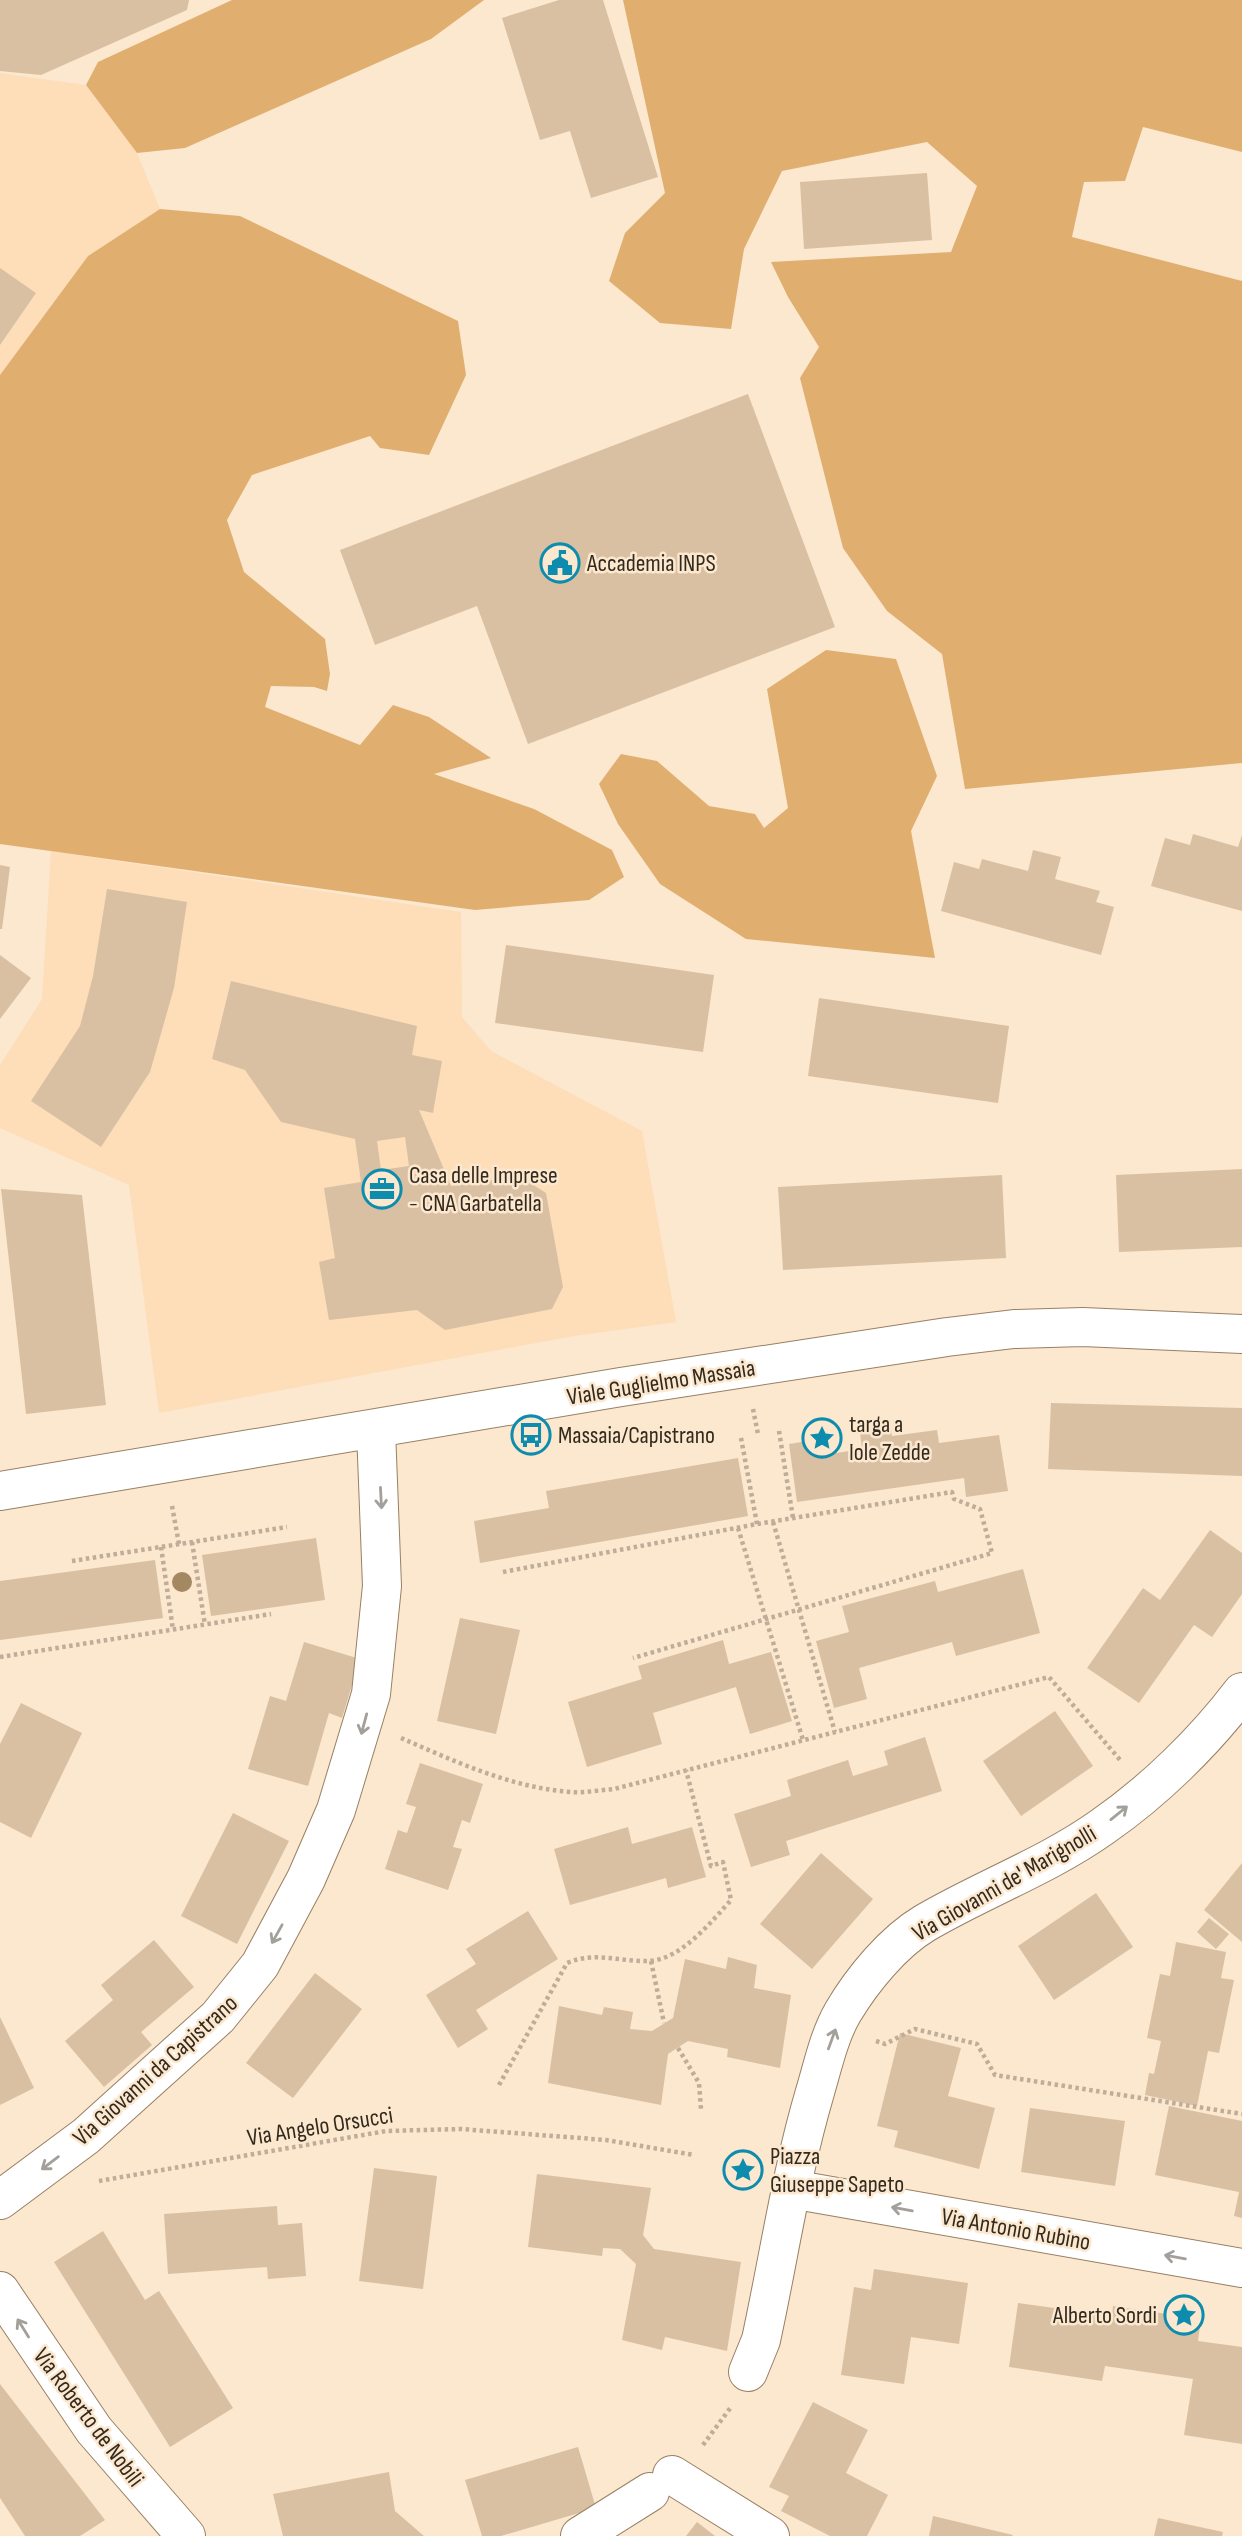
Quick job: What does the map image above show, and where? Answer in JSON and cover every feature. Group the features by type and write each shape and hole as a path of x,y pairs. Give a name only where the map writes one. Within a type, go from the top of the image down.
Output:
{"street":[{"name":"Viale Guglielmo Massaia","path":"0,1491 621,1387 1014,1329 1144,1328 1242,1334"},
{"name":"Via Giovanni da Capistrano","path":"0,2200 86,2136 218,2018 260,1965 306,1878 336,1810 371,1694 382,1586 376,1430"},
{"name":"Via Giovanni de' Marignolli","path":"791,2189 811,2104 843,2013 892,1950 923,1924 1047,1860 1102,1827 1188,1752 1221,1720 1242,1692"},
{"path":"748,2372 761,2340 791,2189"},
{"name":"Via Antonio Rubino","path":"791,2189 1242,2268"},
{"name":"Via Roberto de Nobili","path":"0,2291 94,2430 186,2536"},
{"path":"580,2536 661,2484 770,2536"}],"path":[{"path":"753,1409 758,1434"},
{"path":"779,1431 793,1518"},
{"path":"741,1438 757,1524"},
{"path":"503,1573 757,1524 952,1492 954,1499 980,1509 992,1553 633,1658"},
{"path":"172,1506 179,1544"},
{"path":"773,1522 835,1732"},
{"path":"72,1560 287,1527"},
{"path":"738,1528 803,1740"},
{"path":"192,1542 205,1625"},
{"path":"160,1547 173,1630"},
{"path":"0,1657 271,1614"},
{"path":"396,1736 454,1761 535,1788 573,1793 614,1789 1049,1677 1112,1751"},
{"path":"499,2085 567,1963 584,1956 651,1961 675,1952 707,1926 731,1900 723,1862 711,1866 686,1770"},
{"path":"651,1961 664,2023"},
{"path":"885,2044 915,2029 977,2044 995,2075 1242,2114"},
{"path":"678,2048 699,2083 701,2109"},
{"name":"Via Angelo Orsucci","path":"91,2183 352,2134 386,2131 461,2129 606,2140 694,2155"},
{"path":"661,2484 720,2425 748,2372"}],"shaded area":[{"path":"232,0 484,0 431,39 185,148 137,153 86,85 98,62"},
{"path":"623,0 1242,0 1242,152 1143,127 1125,181 1084,182 1072,237 1242,281 1242,763 965,789 942,654 887,611 843,548 800,378 819,347 788,297 771,262 951,252 977,186 927,142 782,171 744,249 731,329 660,323 609,281 625,233 665,193"},
{"path":"0,73 86,85 137,153 160,209 88,256 0,375"},
{"path":"160,209 240,216 458,321 466,375 429,455 380,448 370,436 252,475 227,520 244,572 325,639 330,674 327,691 314,687 271,686 265,707 360,745 393,705 429,717 491,758 434,774 534,809 612,850 624,877 589,900 475,910 0,844 0,375 88,256"},
{"path":"826,650 896,659 937,776 911,831 935,958 746,939 660,884 618,824 599,784 621,754 657,761 709,806 755,814 764,828 788,808 767,689"},
{"path":"51,851 461,912 462,1017 491,1051 642,1131 676,1322 574,1336 159,1413 129,1185 0,1128 0,1065 42,999"}],"building":[{"path":"0,0 189,0 187,10 41,75 0,71"},
{"path":"559,0 603,0 658,177 591,198 570,131 540,140 502,18"},
{"path":"927,173 932,240 804,249 800,182"},
{"path":"0,268 36,293 0,345"},
{"path":"748,394 835,627 528,744 477,606 375,645 340,550"},
{"path":"1193,834 1238,847 1242,835 1242,911 1151,886 1165,838 1190,845"},
{"path":"1033,850 1061,857 1055,879 1100,891 1096,902 1114,907 1101,955 941,911 954,862 979,869 982,859 1028,871"},
{"path":"0,865 10,867 2,929 0,929"},
{"path":"107,889 187,902 174,988 150,1072 101,1147 31,1101 80,1026 93,976"},
{"path":"506,945 714,975 703,1052 495,1023"},
{"path":"0,955 31,978 0,1019"},
{"path":"231,981 417,1026 412,1055 442,1061 433,1113 419,1110 451,1186 519,1176 546,1193 563,1287 552,1309 445,1330 417,1310 329,1320 319,1262 335,1258 324,1188 361,1182 355,1139 281,1122 245,1070 212,1059","holes":["405,1137 409,1166 381,1170 377,1141"]},
{"path":"819,998 1009,1026 998,1103 808,1076"},
{"path":"1242,1169 1242,1247 1119,1252 1116,1175"},
{"path":"1002,1175 1006,1258 783,1270 778,1187"},
{"path":"1,1189 82,1195 106,1405 26,1414"},
{"path":"1051,1403 1242,1408 1242,1476 1048,1469"},
{"path":"891,1429 892,1436 937,1430 939,1443 999,1435 1008,1491 966,1497 964,1478 797,1502 789,1444 828,1438 830,1454 862,1449 860,1433"},
{"path":"738,1458 748,1516 480,1563 474,1521 549,1508 546,1491"},
{"path":"1210,1530 1242,1553 1242,1594 1212,1637 1194,1625 1139,1703 1087,1668 1143,1588 1160,1600"},
{"path":"316,1538 325,1600 211,1616 202,1555"},
{"path":"155,1560 163,1618 0,1640 0,1581"},
{"path":"1023,1569 1040,1633 956,1656 952,1642 859,1668 867,1699 834,1708 816,1641 849,1632 842,1606 935,1581 938,1592"},
{"path":"460,1618 520,1630 496,1734 437,1721"},
{"path":"723,1640 729,1664 771,1652 792,1721 750,1734 736,1687 653,1713 662,1744 587,1767 568,1702 642,1679 638,1666"},
{"path":"304,1642 360,1659 342,1718 329,1713 308,1786 248,1769 270,1696 286,1701"},
{"path":"21,1703 82,1733 31,1838 0,1822 0,1744"},
{"path":"1055,1711 1093,1766 1021,1816 983,1761"},
{"path":"925,1737 942,1791 786,1841 790,1855 751,1867 734,1814 791,1796 787,1780 848,1760 853,1776 888,1765 884,1751"},
{"path":"420,1763 483,1784 470,1823 462,1820 453,1847 462,1849 448,1890 385,1869 398,1830 407,1833 416,1807 406,1804"},
{"path":"233,1813 289,1841 237,1944 181,1916"},
{"path":"628,1827 632,1844 692,1827 706,1877 668,1888 666,1878 570,1905 554,1849"},
{"path":"821,1853 873,1899 812,1969 760,1924"},
{"path":"1242,1863 1242,1942 1204,1910"},
{"path":"1096,1893 1133,1947 1054,2000 1018,1946"},
{"path":"528,1911 558,1959 476,2010 488,2029 458,2048 426,1995 476,1964 466,1949"},
{"path":"1209,1918 1229,1934 1216,1949 1197,1932"},
{"path":"154,1940 194,1987 141,2032 152,2045 104,2087 65,2041 113,2000 101,1985"},
{"path":"1176,1942 1226,1952 1221,1978 1234,1980 1219,2053 1208,2051 1197,2106 1145,2095 1149,2073 1154,2074 1161,2041 1147,2038 1160,1974 1170,1976"},
{"path":"728,1957 757,1965 754,1988 791,1995 780,2068 727,2057 728,2049 688,2041 668,2054 661,2105 548,2083 559,2006 602,2015 604,2007 633,2012 630,2029 652,2031 673,2018 685,1959 726,1969"},
{"path":"315,1973 362,2009 293,2098 246,2063"},
{"path":"0,2017 34,2088 0,2105"},
{"path":"900,2033 961,2048 948,2096 995,2108 979,2169 894,2147 898,2131 877,2126"},
{"path":"1169,2106 1242,2121 1242,2218 1234,2216 1239,2192 1155,2175"},
{"path":"1030,2108 1125,2121 1115,2186 1021,2172"},
{"path":"374,2168 437,2176 423,2289 359,2281"},
{"path":"537,2174 651,2188 643,2235 654,2249 741,2262 727,2351 665,2337 662,2350 622,2340 636,2264 620,2249 603,2248 602,2256 528,2247"},
{"path":"277,2206 278,2225 302,2223 306,2276 268,2279 267,2267 168,2274 164,2214"},
{"path":"103,2231 145,2300 159,2291 233,2408 170,2447 54,2262"},
{"path":"874,2269 968,2283 959,2344 911,2337 904,2384 841,2375 854,2287 871,2290"},
{"path":"1018,2303 1112,2316 1113,2306 1201,2319 1198,2341 1242,2347 1242,2444 1184,2435 1193,2379 1105,2366 1102,2381 1009,2367"},
{"path":"0,2384 105,2520 80,2536 25,2536 0,2498"},
{"path":"813,2402 868,2430 846,2473 888,2495 867,2536 830,2536 781,2511 789,2496 769,2487"},
{"path":"578,2447 596,2508 501,2536 482,2536 465,2480"},
{"path":"389,2472 395,2511 424,2536 283,2536 273,2494"},
{"path":"933,2516 1013,2535 929,2536"},
{"path":"1158,2518 1223,2532 1222,2536 1154,2536"},
{"path":"697,2522 715,2536 686,2536"}],"place":[{"name":"Accademia INPS","path":"560,563"},
{"name":"Casa delle Imprese - CNA Garbatella","path":"382,1189"},
{"name":"Massaia/Capistrano","path":"531,1435"},
{"name":"targa a Iole Zedde","path":"822,1438"},
{"name":"Piazza Giuseppe Sapeto","path":"743,2170"},
{"name":"Alberto Sordi","path":"1184,2315"}]}
